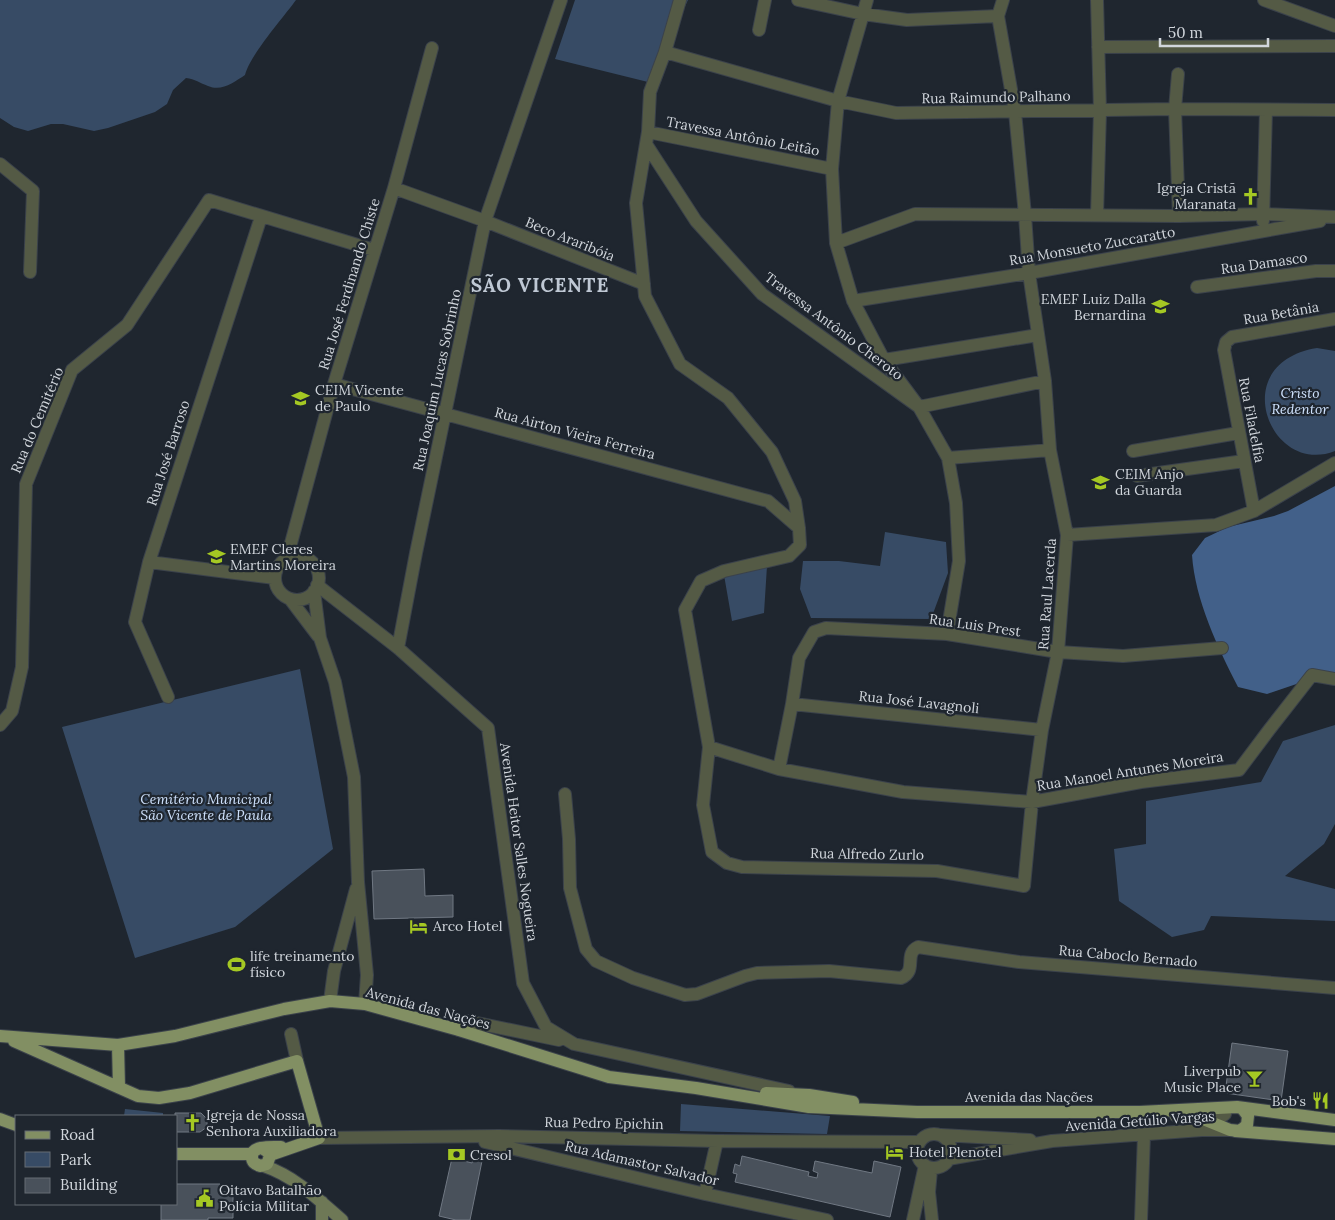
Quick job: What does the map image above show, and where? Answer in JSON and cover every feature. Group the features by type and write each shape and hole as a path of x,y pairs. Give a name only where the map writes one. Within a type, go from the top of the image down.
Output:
{"main road":[{"name":"Avenida das Nações","path":"2,1036 118,1045 175,1036 284,1009 330,1001 365,1004 458,1030 609,1077 696,1088 810,1107 917,1112 1140,1112 1232,1109"},
{"path":"2,1036 138,1096 159,1098 190,1093 297,1061 319,1138"},
{"path":"118,1045 119,1087"},
{"name":"Avenida das Nações","path":"696,1088 809,1095 917,1112"},
{"path":"1232,1109 1335,1120"},
{"path":"1232,1109 1246,1112 1248,1121 1244,1129 1232,1131"},
{"path":"1232,1109 1224,1123 1232,1131"},
{"name":"Avenida das Nações","path":"1140,1112 1206,1124"},
{"path":"0,1119 15,1125"},
{"path":"1206,1124 1232,1131 1335,1139"},
{"name":"Rua Pedro Epichin","path":"178,1154 264,1156 319,1138"}],"street":[{"name":"Rua Joaquim Lucas Sobrinho","path":"398,648 485,221 562,0"},
{"path":"680,0 665,52 650,92 647,138 636,202 645,296 680,364 728,398 772,452 795,501 800,545 789,556 724,571 701,581 685,610 710,747"},
{"path":"759,30 765,0"},
{"path":"798,0 863,14 907,20 998,16 1003,0"},
{"path":"867,0 838,101 832,169 836,243 853,301 884,360 918,407 948,458 956,503 959,561 948,634"},
{"path":"1097,0 1100,111 1097,215"},
{"path":"1264,0 1335,25 1335,30"},
{"name":"Rua Raul Lacerda","path":"998,16 1015,112 1029,273 1046,381 1050,450 1067,535 1058,652 1042,730 1032,802 1024,886"},
{"path":"1098,47 1335,46"},
{"name":"Rua José Ferdinando Chiste","path":"287,558 334,384 394,188 432,48"},
{"name":"Rua Raimundo Palhano","path":"665,52 838,101 896,113 1175,109 1335,110"},
{"path":"1178,74 1175,109 1179,216"},
{"path":"1263,231 1266,110"},
{"name":"Travessa Antônio Leitão","path":"647,138 832,169"},
{"name":"Travessa Antônio Cheroto","path":"647,138 696,221 762,294 918,407"},
{"path":"0,164 33,191 30,272"},
{"name":"Beco Araribóia","path":"394,188 485,221 644,284"},
{"name":"Rua do Cemitério","path":"0,725 12,711 22,667 26,484 72,370 127,325 209,200 261,217"},
{"name":"Rua Monsueto Zuccaratto","path":"836,243 915,214 1179,216 1264,214 1335,218"},
{"path":"261,217 374,250"},
{"name":"Rua José Barroso","path":"168,697 135,622 149,562 261,217"},
{"name":"Rua Monsueto Zuccaratto","path":"853,301 1029,273 1335,218"},
{"name":"Rua Damasco","path":"1197,287 1316,271 1335,271"},
{"name":"Rua Betânia","path":"1232,337 1335,319"},
{"path":"884,360 1038,335"},
{"name":"Rua Filadelfia","path":"1232,337 1226,342 1224,350 1254,511"},
{"path":"918,407 1046,381"},
{"name":"Rua Airton Vieira Ferreira","path":"334,384 768,501 799,528"},
{"path":"1133,451 1238,433"},
{"path":"948,458 1050,450"},
{"path":"1137,476 1244,461"},
{"path":"1067,535 1216,525 1254,511 1335,463"},
{"path":"320,638 290,599 280,592 276,585 275,578 278,566 287,558 300,557 307,559 314,565 317,571 315,588 320,638 335,682 354,777 358,882 367,975 365,1004"},
{"path":"149,562 275,578"},
{"path":"290,599 303,599 315,588"},
{"name":"Avenida Heitor Salles Nogueira","path":"315,588 398,648 488,728 523,983 541,1031"},
{"name":"Rua Luis Prest","path":"792,704 799,658 814,632 826,628 948,634 1058,652 1124,656 1222,648"},
{"name":"Rua Manoel Antunes Moreira","path":"710,747 779,769 903,792 1032,802 1141,782 1239,770 1312,675 1335,679"},
{"path":"779,769 792,704"},
{"name":"Rua José Lavagnoli","path":"792,704 1042,730"},
{"name":"Rua Alfredo Zurlo","path":"710,747 703,805 712,852 727,863 742,867 936,871 1024,886"},
{"name":"Rua Caboclo Bernado","path":"564,794 569,839 570,888 586,949 596,961 633,978 685,995 697,994 757,973 829,971 901,978 906,976 910,970 911,954 918,947 1019,962 1335,988"},
{"path":"330,1001 334,971 358,882"},
{"path":"458,1030 467,1021 541,1031 574,1044 809,1095"},
{"path":"290,1034 297,1061"},
{"name":"Avenida Getúlio Vargas","path":"948,1159 1052,1142 1144,1135 1206,1124 1232,1109"},
{"path":"931,1134 941,1135 949,1143 950,1154 948,1159 941,1166 928,1166 921,1162 917,1153 918,1142 931,1134"},
{"name":"Avenida Getúlio Vargas","path":"941,1135 1052,1142"},
{"path":"1141,1220 1144,1135"},
{"name":"Rua Pedro Epichin","path":"319,1138 450,1137 499,1140 918,1142"},
{"name":"Rua Adamastor Salvador","path":"499,1140 705,1194 827,1220"},
{"path":"705,1194 718,1141"},
{"path":"264,1156 342,1220"},
{"path":"913,1220 924,1191 928,1166"},
{"path":"924,1191 932,1220"},
{"path":"322,1202 322,1220"}],"green space":[{"path":"0,0 296,0 253,57 245,75 237,81 223,87 213,88 186,78 173,90 167,104 155,112 108,128 94,131 63,124 51,124 28,131 14,127 0,118"},
{"path":"575,0 688,0 648,82 555,59"},
{"name":"Cristo Redentor","path":"1317,348 1335,351 1335,451 1312,455 1292,448 1276,434 1267,415 1265,394 1272,374 1289,358"},
{"path":"885,532 946,542 948,573 931,619 811,618 800,589 803,561 839,561 880,566"},
{"path":"767,566 764,613 732,621 724,575"},
{"name":"Cemitério Municipal São Vicente de Paula","path":"300,669 333,849 235,927 135,958 62,727"},
{"path":"1335,725 1335,824 1324,844 1285,876 1335,889 1335,921 1211,916 1204,930 1172,937 1119,901 1114,849 1146,844 1146,801 1261,782 1283,741"},
{"path":"681,1104 830,1116 827,1134 680,1131"},
{"path":"125,1109 163,1113 163,1115 124,1115"}],"shaded area":[{"path":"1335,486 1335,675 1320,676 1267,694 1238,687 1215,640 1203,606 1194,572 1192,555 1205,538 1228,527 1288,511"}],"building":[{"path":"424,869 425,896 453,895 453,917 374,919 372,871"},
{"path":"1232,1043 1288,1051 1281,1101 1225,1093"},
{"name":"Igreja de Nossa Senhora Auxiliadora","path":"175,1113 201,1113 207,1119 207,1127 200,1132 178,1132 178,1115 175,1115"},
{"path":"742,1156 809,1172 808,1176 817,1178 818,1173 813,1171 815,1161 872,1173 874,1161 901,1167 890,1217 735,1182 737,1174 733,1173 735,1164 740,1166"},
{"path":"452,1158 472,1163 473,1159 482,1161 470,1220 456,1220 439,1216"},
{"name":"Oitavo Batalhão Polícia Militar","path":"178,1184 220,1184 220,1192 233,1192 233,1218 161,1220 161,1205 178,1205"}],"place":[{"name":"Igreja Cristã Maranata","path":"1250,196"},
{"name":"EMEF Luiz Dalla Bernardina","path":"1160,307"},
{"name":"CEIM Vicente de Paulo","path":"301,398"},
{"name":"CEIM Anjo da Guarda","path":"1101,482"},
{"name":"EMEF Cleres Martins Moreira","path":"216,557"},
{"name":"Arco Hotel","path":"419,926"},
{"name":"life treinamento físico","path":"236,964"},
{"name":"Liverpub Music Place","path":"1255,1079"},
{"name":"Bob's","path":"1320,1101"},
{"name":"Igreja de Nossa Senhora Auxiliadora","path":"192,1123"},
{"name":"Hotel Plenotel","path":"895,1152"},
{"name":"Cresol","path":"456,1155"},
{"name":"Oitavo Batalhão Polícia Militar","path":"205,1198"}],"district":[{"name":"SÃO VICENTE","path":"540,285"}]}
